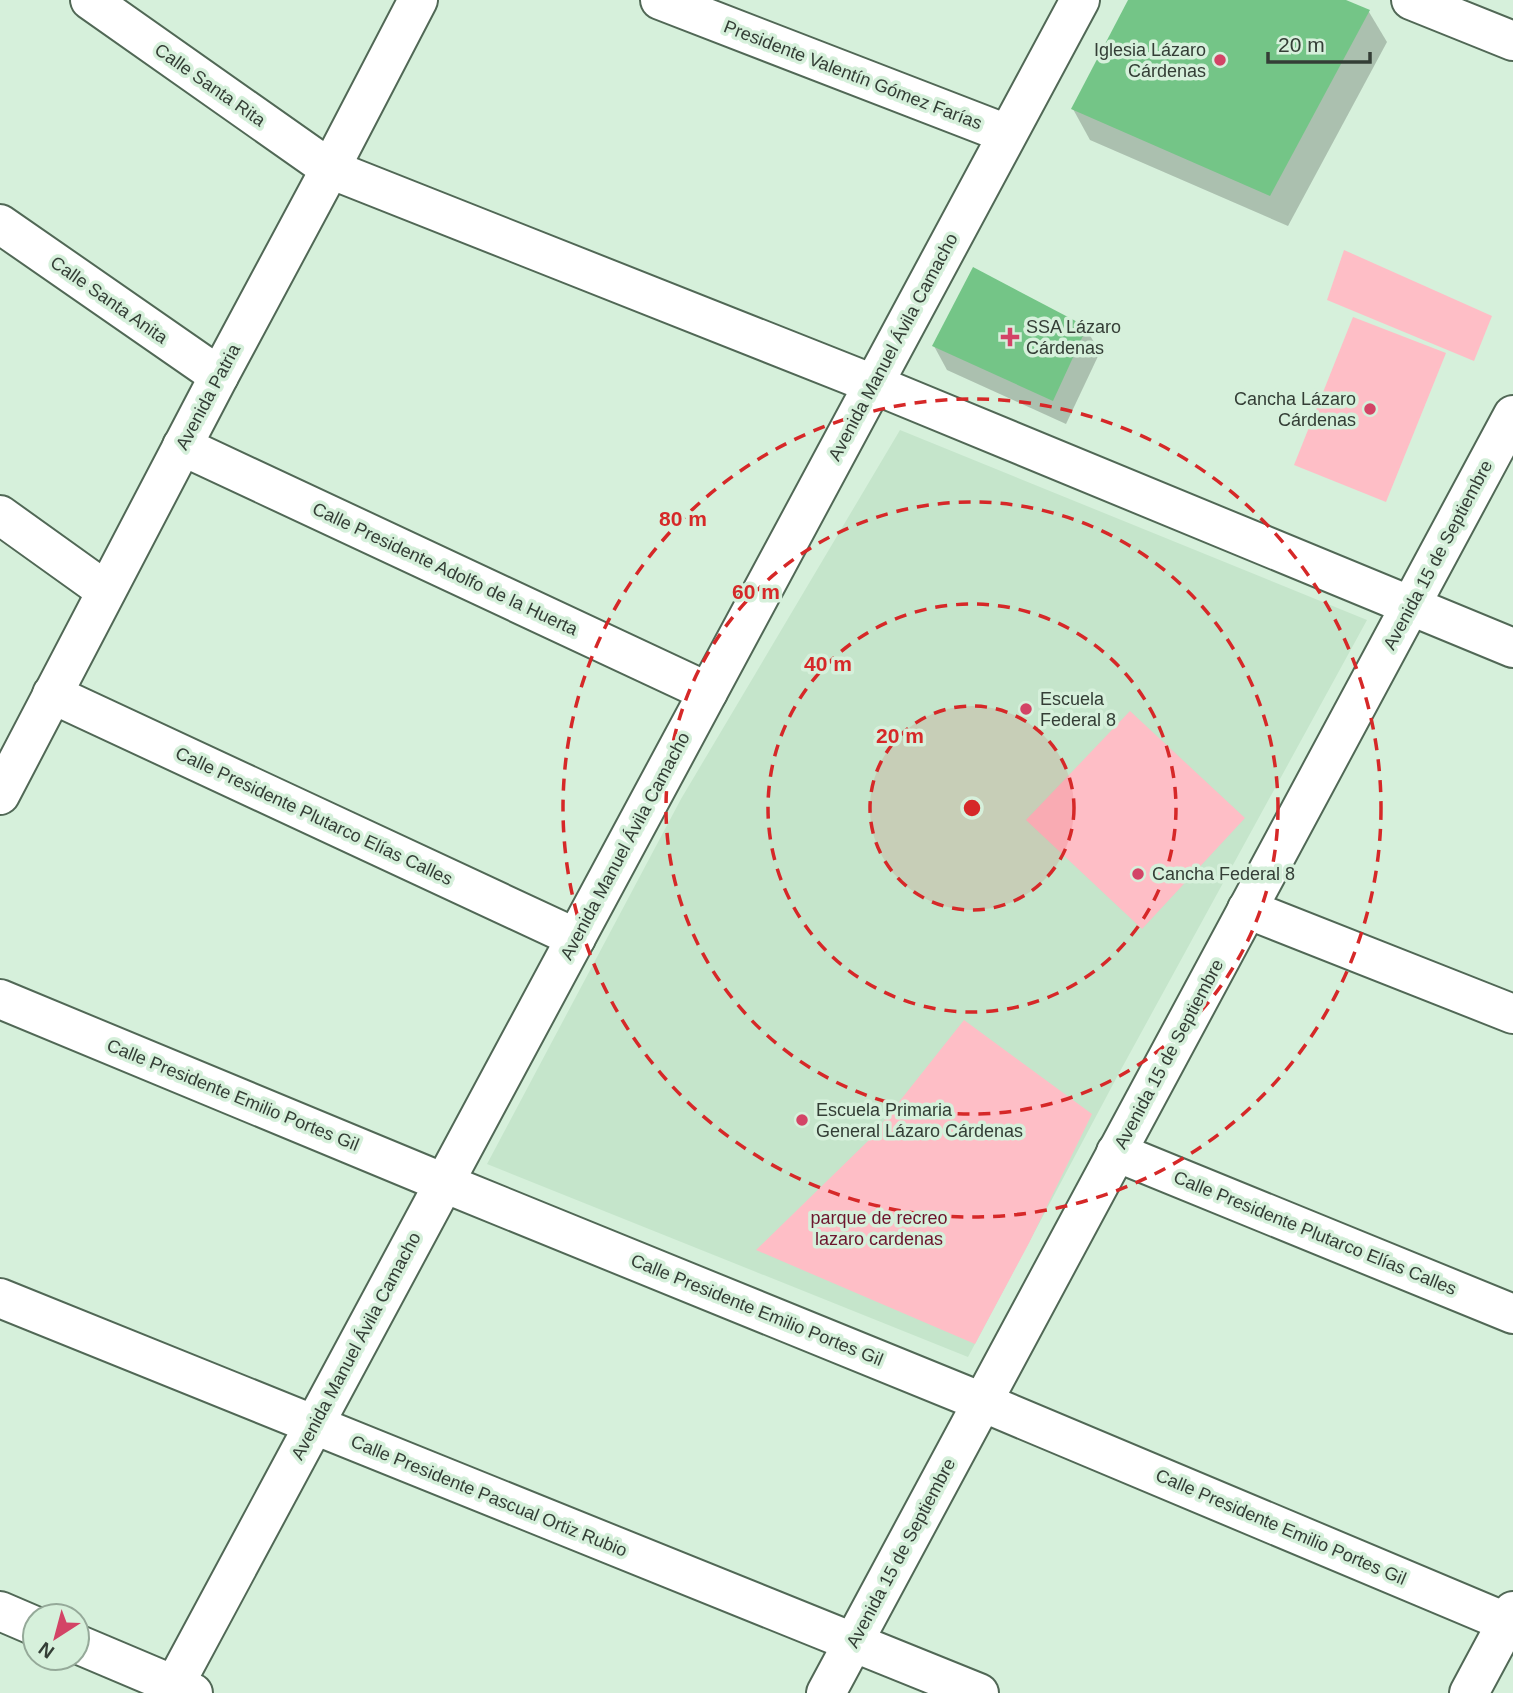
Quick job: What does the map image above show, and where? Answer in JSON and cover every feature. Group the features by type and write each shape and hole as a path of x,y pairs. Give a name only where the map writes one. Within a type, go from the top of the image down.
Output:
{"street":[{"name":"Calle Santa Rita","path":"90,0 330,169 873,384 1513,648"},
{"name":"Avenida Patria","path":"0,795 418,0"},
{"name":"Presidente Valentín Gómez Farías","path":"660,0 1007,134"},
{"name":"Avenida Manuel Ávila Camacho","path":"179,1690 314,1426 1080,0"},
{"path":"1411,0 1513,41"},
{"name":"Calle Santa Anita","path":"0,224 219,376"},
{"name":"Avenida 15 de Septiembre","path":"826,1693 1513,415"},
{"name":"Calle Presidente Adolfo de la Huerta","path":"182,446 708,692"},
{"path":"0,515 106,591"},
{"name":"Calle Presidente Plutarco Elías Calles","path":"52,694 576,938"},
{"path":"1247,908 1513,1014"},
{"name":"Calle Presidente Emilio Portes Gil","path":"0,999 1511,1619"},
{"name":"Calle Presidente Plutarco Elías Calles","path":"1116,1152 1513,1314"},
{"name":"Calle Presidente Pascual Ortiz Rubio","path":"0,1298 979,1693"},
{"path":"0,1611 21,1620"},
{"path":"1468,1693 1511,1619"},
{"path":"91,1650 179,1690"}],"shaded area":[{"path":"900,430 1367,620 1118,1075 968,1357 487,1164 681,799"}],"green space":[{"path":"1344,250 1492,316 1474,361 1327,300"},
{"name":"Cancha Lázaro Cárdenas","path":"1353,317 1446,353 1386,502 1294,465"},
{"name":"Cancha Federal 8","path":"1130,711 1245,818 1142,929 1026,820"},
{"name":"parque de recreo lazaro cardenas","path":"964,1020 1092,1114 1029,1243 975,1344 756,1250 868,1141"}],"building":[{"name":"Iglesia Lázaro Cárdenas","path":"1128,0 1346,0 1370,10 1270,196 1071,109"},
{"name":"SSA Lázaro Cárdenas","path":"973,267 1087,327 1053,401 932,346"}],"place":[{"name":"Iglesia Lázaro Cárdenas","path":"1220,60"},
{"name":"SSA Lázaro Cárdenas","path":"1010,337"},
{"name":"Cancha Lázaro Cárdenas","path":"1370,409"},
{"name":"Escuela Federal 8","path":"1026,709"},
{"name":"Cancha Federal 8","path":"1138,874"},
{"name":"Escuela Primaria General Lázaro Cárdenas","path":"802,1120"}]}
